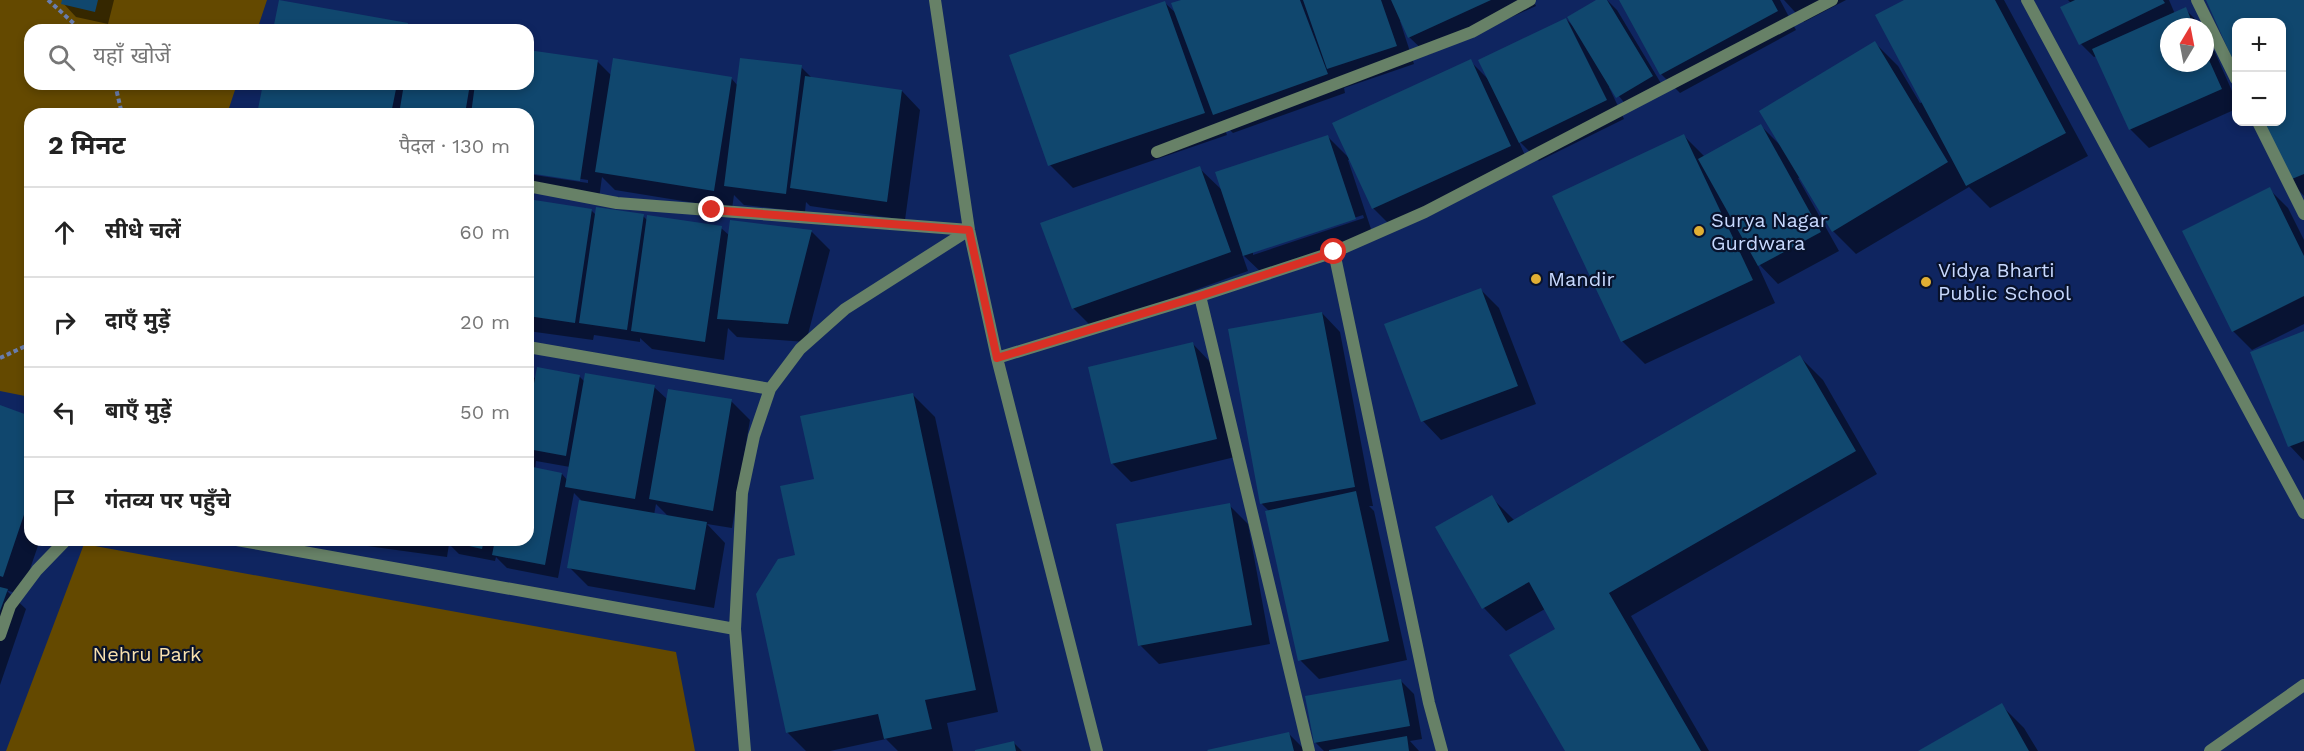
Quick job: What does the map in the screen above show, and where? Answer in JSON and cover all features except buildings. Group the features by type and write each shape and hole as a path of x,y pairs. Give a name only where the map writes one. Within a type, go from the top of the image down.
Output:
{"street":[{"path":"935,0 969,230 997,358 1097,751"},
{"path":"1157,152 1472,32 1530,0"},
{"path":"997,358 1334,252 1425,212 1832,0"},
{"path":"2028,0 2304,513"},
{"path":"2197,0 2233,72"},
{"path":"2260,126 2304,214"},
{"path":"534,187 616,203 969,230"},
{"path":"745,751 735,629 742,493 754,436 770,389 800,349 845,309 969,230"},
{"path":"1334,252 1429,703 1442,751"},
{"path":"1200,296 1309,751"},
{"path":"534,348 770,389"},
{"path":"0,635 10,606 37,570 60,546"},
{"path":"271,546 735,629"},
{"path":"2210,751 2304,685"}],"path":[{"path":"48,0 74,24"},
{"path":"116,90 121,108"},
{"path":"0,358 24,347"}],"green space":[{"path":"0,0 267,0 259,24 24,24 24,90 235,90 229,108 24,108 24,396 0,391"},
{"name":"Nehru Park","path":"83,546 95,546 676,652 695,751 6,751"}],"place":[{"name":"Surya Nagar Gurdwara","path":"1699,231"},
{"name":"Mandir","path":"1536,279"},
{"name":"Vidya Bharti Public School","path":"1926,282"}],"route":[{"path":"712,210 969,230 997,358 1334,252"}]}
